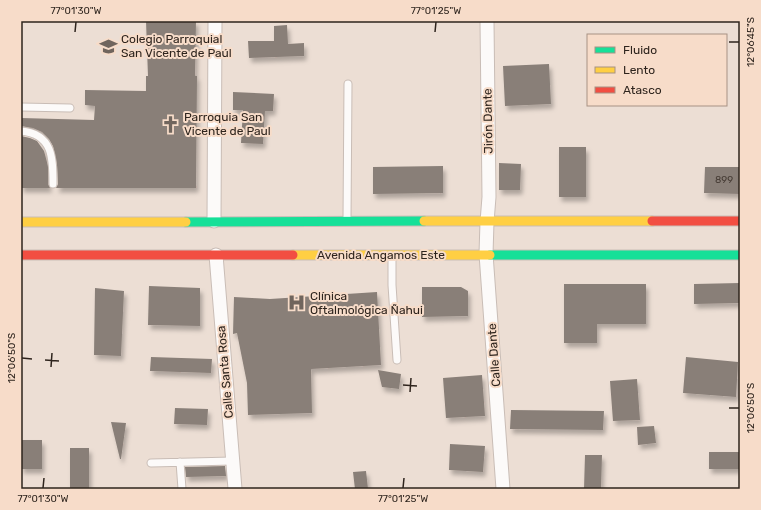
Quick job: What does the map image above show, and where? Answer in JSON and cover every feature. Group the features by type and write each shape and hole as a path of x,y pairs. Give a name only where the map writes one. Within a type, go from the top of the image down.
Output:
{"main road":[{"path":"21,222 740,221"},
{"name":"Avenida Angamos Este","path":"21,255 740,254"}],"street":[{"path":"214,221 215,21"},
{"name":"Jirón Dante","path":"487,21 489,197 487,222"},
{"name":"Calle Dante","path":"487,222 486,254 503,489"},
{"name":"Calle Santa Rosa","path":"216,254 235,489"}],"lane":[{"path":"347,222 348,84"},
{"path":"21,107 70,108"},
{"path":"21,131 31,132 42,138 49,148 53,167 53,184"},
{"path":"392,254 392,285 397,360"},
{"path":"151,463 232,461"},
{"path":"180,462 182,489"}],"building":[{"path":"146,21 196,21 196,188 56,188 58,184 57,165 53,146 42,132 33,128 21,126 21,118 94,120 95,106 85,105 85,90 146,91 146,76 148,76"},
{"path":"287,25 288,44 304,43 304,56 249,58 248,41 274,41 274,26"},
{"path":"549,64 551,104 505,106 503,66"},
{"path":"233,92 274,94 273,111 265,111 263,144 241,143 243,110 233,110"},
{"path":"21,136 37,141 44,151 48,166 48,184 50,188 21,188"},
{"path":"559,147 586,147 586,197 559,197"},
{"path":"499,163 521,164 520,190 499,190"},
{"path":"443,166 443,193 373,194 373,167"},
{"path":"705,167 740,167 740,194 704,193"},
{"path":"740,283 740,303 694,304 694,284"},
{"path":"564,284 646,284 646,324 597,324 597,343 564,343"},
{"path":"149,286 200,288 200,326 148,325"},
{"path":"422,287 461,287 468,291 468,316 422,317"},
{"path":"95,288 124,291 121,356 94,355"},
{"path":"377,292 381,365 311,369 312,413 248,415 247,383 237,333 233,334 234,297 270,299"},
{"path":"151,357 212,359 211,373 150,371"},
{"path":"686,357 738,362 736,397 683,393"},
{"path":"378,370 401,374 399,389 382,387"},
{"path":"482,375 485,416 446,418 443,378"},
{"path":"637,379 640,420 613,421 610,381"},
{"path":"175,408 208,409 207,425 174,424"},
{"path":"511,410 604,411 603,430 510,429"},
{"path":"111,422 126,423 121,459 120,459"},
{"path":"654,426 656,443 638,445 637,427"},
{"path":"21,440 42,440 42,469 21,469"},
{"path":"450,444 485,446 483,472 449,470"},
{"path":"70,448 89,448 89,489 70,489"},
{"path":"709,452 740,452 740,469 709,469"},
{"path":"585,455 602,455 601,489 584,489"},
{"path":"225,466 226,476 186,477 185,467"},
{"path":"366,471 368,489 355,489 353,472"}],"traffic: fast":[{"path":"186,222 424,221"},
{"path":"490,255 740,255"}],"traffic: slow":[{"path":"424,221 652,221"},
{"path":"21,222 186,222"},
{"path":"293,255 490,255"}],"traffic: jam":[{"path":"652,221 740,221"},
{"path":"21,255 293,255"}],"place":[{"name":"Colegio Parroquial San Vicente de Paúl","path":"108,46"},
{"name":"Parroquia San Vicente de Paul","path":"171,124"},
{"name":"Clínica Oftalmológica Ñahui","path":"297,303"}]}
